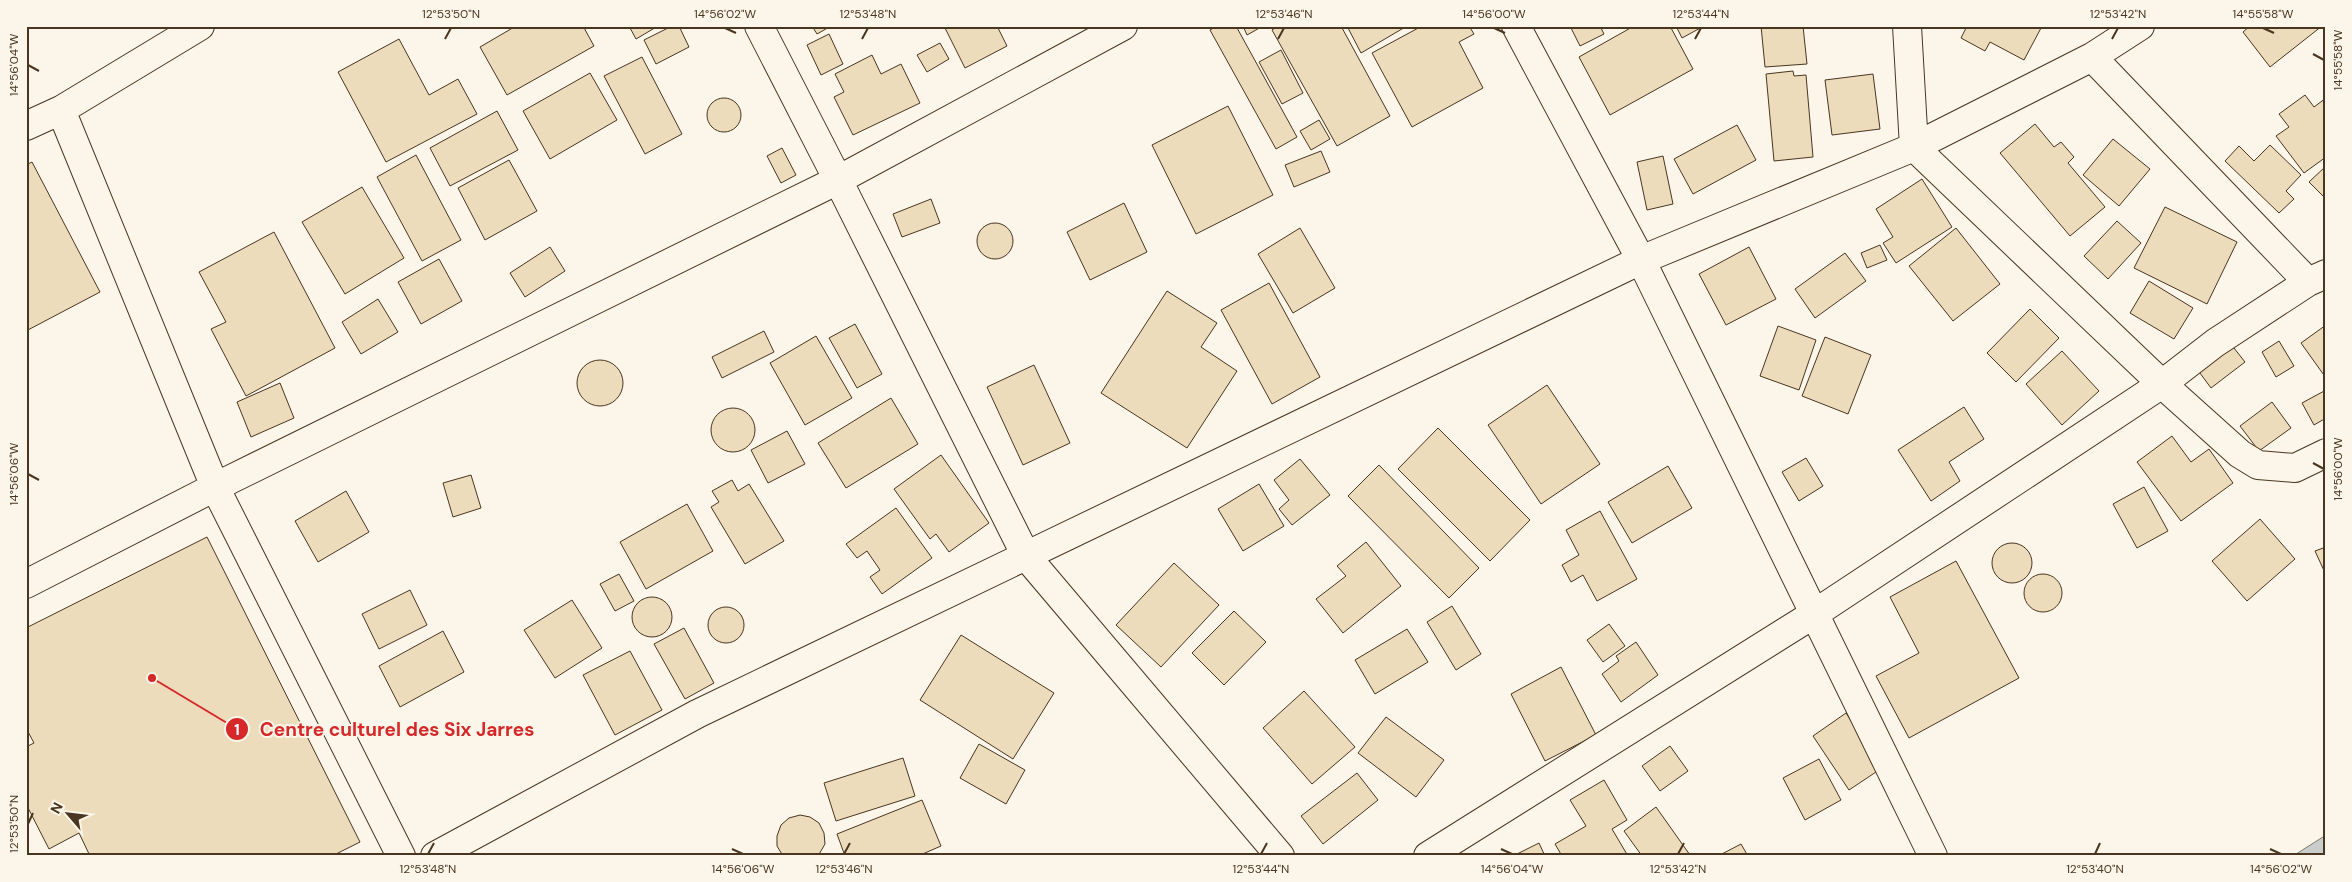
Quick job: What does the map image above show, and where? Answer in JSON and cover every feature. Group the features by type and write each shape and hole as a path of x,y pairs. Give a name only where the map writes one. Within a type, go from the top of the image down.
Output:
{"street":[{"path":"26,126 61,110 200,26"},
{"path":"759,26 1026,556 1280,856"},
{"path":"26,584 215,487 838,180 1123,26"},
{"path":"1516,26 1641,260 1933,856"},
{"path":"1907,26 1914,147 2162,384 2240,454 2258,465 2295,468 2326,453"},
{"path":"436,856 697,714 1641,260 1914,147 2092,57 2140,26"},
{"path":"1428,856 1814,614 2162,384 2215,343 2317,278 2092,57"},
{"path":"61,110 215,487 401,856"}],"shaded area":[{"path":"2326,835 2326,856 2293,856"}],"building":[{"path":"516,26 583,26 594,46 507,95 480,47"},
{"path":"629,26 658,26 636,39"},
{"path":"672,26 679,26 689,47 656,64 644,40"},
{"path":"812,26 831,26 817,34"},
{"path":"944,26 997,26 1007,46 965,68"},
{"path":"1217,26 1236,26 1297,137 1276,149 1210,30"},
{"path":"1243,26 1263,26 1247,35"},
{"path":"1278,26 1341,26 1390,116 1337,146 1272,30"},
{"path":"1347,26 1407,26 1361,53"},
{"path":"1422,26 1469,26 1474,34 1459,42 1483,88 1412,127 1372,53"},
{"path":"1575,26 1600,26 1604,34 1580,46 1571,28"},
{"path":"1634,26 1670,26 1693,69 1610,115 1579,57"},
{"path":"1676,26 1704,26 1682,38"},
{"path":"1761,26 1803,26 1807,64 1765,67"},
{"path":"1967,26 2038,26 2041,28 2024,60 1990,42 1985,51 1961,38"},
{"path":"2250,26 2322,26 2270,67 2243,32"},
{"path":"829,34 843,64 821,75 807,45"},
{"path":"399,39 429,95 458,79 477,114 386,162 338,72"},
{"path":"940,43 949,59 927,72 917,55"},
{"path":"1281,50 1303,93 1282,104 1259,62"},
{"path":"872,55 881,74 901,64 920,103 853,135 834,97 844,92 835,74"},
{"path":"642,57 682,134 645,154 604,76"},
{"path":"1793,71 1794,76 1806,75 1813,157 1774,161 1766,74"},
{"path":"590,73 617,120 550,159 523,111"},
{"path":"1873,74 1880,129 1832,135 1825,80"},
{"path":"2305,95 2314,107 2326,98 2326,157 2304,173 2276,136 2289,127 2279,114"},
{"path":"724,98 736,103 741,115 736,127 724,132 712,127 707,115 712,103"},
{"path":"1228,106 1273,195 1196,234 1152,145"},
{"path":"497,111 518,150 450,186 430,148"},
{"path":"1319,120 1330,139 1311,150 1300,131"},
{"path":"2035,124 2054,147 2061,142 2074,157 2068,163 2105,207 2070,236 2000,153"},
{"path":"1737,125 1756,160 1693,194 1674,159"},
{"path":"2113,139 2150,169 2119,206 2083,175"},
{"path":"2270,145 2301,175 2286,191 2294,199 2279,213 2225,161 2239,146 2254,161"},
{"path":"782,148 796,175 781,183 767,156"},
{"path":"1321,151 1330,172 1294,187 1285,165"},
{"path":"416,155 461,240 422,261 377,177"},
{"path":"1663,156 1673,204 1647,210 1637,162"},
{"path":"509,160 537,211 485,240 458,188"},
{"path":"32,162 100,292 26,331 26,165"},
{"path":"2326,166 2326,199 2309,182"},
{"path":"1922,179 1952,227 1896,263 1883,243 1893,237 1876,209"},
{"path":"362,187 404,258 345,294 302,222"},
{"path":"931,199 940,223 902,237 893,214"},
{"path":"1124,203 1147,252 1090,280 1067,232"},
{"path":"2165,207 2237,242 2207,304 2134,268"},
{"path":"2117,221 2141,243 2108,279 2084,256"},
{"path":"995,223 1007,229 1013,241 1007,253 995,259 983,253 977,241 983,229"},
{"path":"1300,228 1335,288 1293,313 1258,254"},
{"path":"1956,228 2000,284 1953,321 1909,266"},
{"path":"274,232 335,348 246,396 211,329 226,322 199,272"},
{"path":"1880,245 1887,260 1867,268 1861,253"},
{"path":"550,247 565,271 525,297 510,273"},
{"path":"1749,247 1776,299 1726,325 1699,274"},
{"path":"1845,253 1866,281 1815,318 1795,289"},
{"path":"439,259 462,301 421,324 398,282"},
{"path":"2149,281 2193,308 2174,339 2130,313"},
{"path":"1269,283 1320,377 1272,404 1221,310"},
{"path":"1167,291 1217,323 1201,347 1237,371 1187,448 1101,393"},
{"path":"378,299 398,332 361,354 342,322"},
{"path":"2030,309 2059,338 2016,382 1987,353"},
{"path":"855,324 882,374 857,388 829,338"},
{"path":"2326,325 2326,378 2301,343"},
{"path":"1778,326 1816,340 1799,390 1760,376"},
{"path":"764,331 774,352 722,378 712,357"},
{"path":"816,336 852,398 805,425 770,363"},
{"path":"1825,337 1871,355 1848,414 1802,396"},
{"path":"2279,341 2294,366 2276,377 2262,352"},
{"path":"2230,343 2245,362 2211,388 2197,369"},
{"path":"2062,351 2099,391 2062,425 2026,384"},
{"path":"595,360 605,360 619,370 623,383 619,396 613,402 605,406 595,406 581,396 577,388 577,378 587,364"},
{"path":"1034,365 1070,443 1023,465 987,387"},
{"path":"280,383 294,418 251,437 237,402"},
{"path":"1547,385 1600,464 1541,504 1488,425"},
{"path":"2326,390 2326,418 2314,425 2302,403"},
{"path":"891,398 918,444 846,488 818,443"},
{"path":"2272,402 2291,428 2259,451 2240,426"},
{"path":"1964,407 1984,439 1949,462 1960,481 1931,501 1898,450"},
{"path":"737,408 749,414 754,422 754,438 749,446 741,451 729,452 717,446 712,438 711,426 717,414 725,409"},
{"path":"1438,428 1530,520 1490,561 1398,469"},
{"path":"787,431 805,464 768,483 751,450"},
{"path":"2172,436 2191,462 2209,449 2233,483 2181,521 2137,462"},
{"path":"941,455 989,523 949,552 936,534 930,539 894,489"},
{"path":"1806,458 1823,486 1799,501 1782,472"},
{"path":"1300,459 1330,495 1292,525 1279,509 1289,500 1274,480"},
{"path":"1379,465 1479,568 1449,598 1348,496"},
{"path":"1668,466 1692,508 1632,543 1608,502"},
{"path":"471,475 481,508 453,517 443,483"},
{"path":"732,480 738,491 749,484 784,541 745,564 711,507 719,502 712,491"},
{"path":"1259,484 1284,526 1243,551 1218,509"},
{"path":"2144,487 2168,531 2137,548 2113,504"},
{"path":"346,491 369,532 318,562 295,521"},
{"path":"687,504 713,551 646,589 620,542"},
{"path":"896,508 932,558 882,594 870,577 880,570 867,551 857,558 846,544"},
{"path":"1600,511 1637,579 1597,601 1583,575 1571,582 1562,565 1579,555 1566,530"},
{"path":"2260,519 2295,559 2247,601 2212,561"},
{"path":"207,537 360,842 332,856 90,856 79,833 49,849 26,804 26,747 34,743 26,728 26,628"},
{"path":"1366,542 1401,586 1343,633 1316,599 1346,576 1337,566"},
{"path":"2012,543 2023,546 2029,552 2032,563 2029,574 2023,580 2012,583 2001,580 1995,574 1992,563 1995,552 2001,546"},
{"path":"2326,547 2326,575 2315,551"},
{"path":"1956,561 2019,678 1909,738 1876,676 1919,653 1890,597"},
{"path":"1174,563 1219,605 1161,667 1116,625"},
{"path":"619,574 634,601 615,611 600,584"},
{"path":"2043,574 2057,579 2062,593 2057,607 2043,612 2029,607 2024,593 2029,579"},
{"path":"410,590 427,625 379,649 362,614"},
{"path":"656,597 663,600 669,606 672,617 671,625 663,634 656,637 648,637 641,634 633,625 632,613 635,606 644,598"},
{"path":"572,600 602,648 555,678 524,630"},
{"path":"1452,606 1481,654 1456,670 1427,622"},
{"path":"726,607 739,612 744,625 739,638 726,643 713,638 708,625 713,612"},
{"path":"1234,611 1266,642 1224,685 1192,653"},
{"path":"1609,624 1625,646 1603,662 1587,640"},
{"path":"684,628 714,683 685,699 654,644"},
{"path":"1407,629 1428,662 1375,694 1355,660"},
{"path":"443,631 464,672 400,707 379,666"},
{"path":"961,635 1054,693 1013,759 920,700"},
{"path":"1636,642 1658,675 1621,702 1602,674 1619,661 1616,656"},
{"path":"630,651 662,710 615,735 583,675"},
{"path":"1561,667 1596,735 1545,761 1511,694"},
{"path":"1304,691 1355,747 1312,784 1263,728"},
{"path":"1846,713 1882,768 1849,790 1813,736"},
{"path":"1386,717 1444,760 1416,797 1358,753"},
{"path":"979,744 1025,770 1006,804 960,778"},
{"path":"1670,746 1688,771 1660,791 1642,766"},
{"path":"903,758 915,796 836,821 824,783"},
{"path":"1819,759 1841,800 1805,820 1783,778"},
{"path":"1357,773 1378,800 1323,844 1301,816"},
{"path":"1604,780 1627,820 1612,829 1628,856 1562,856 1555,844 1586,826 1570,800"},
{"path":"922,800 941,846 918,856 845,856 837,834"},
{"path":"1656,807 1690,856 1642,856 1624,831"},
{"path":"800,815 810,817 819,823 824,833 825,844 818,856 783,856 777,846 777,836 781,825 789,818"},
{"path":"1539,843 1545,856 1513,856"},
{"path":"1741,844 1748,856 1718,856"}],"place":[{"name":"Centre culturel des Six Jarres","path":"152,678"}]}
